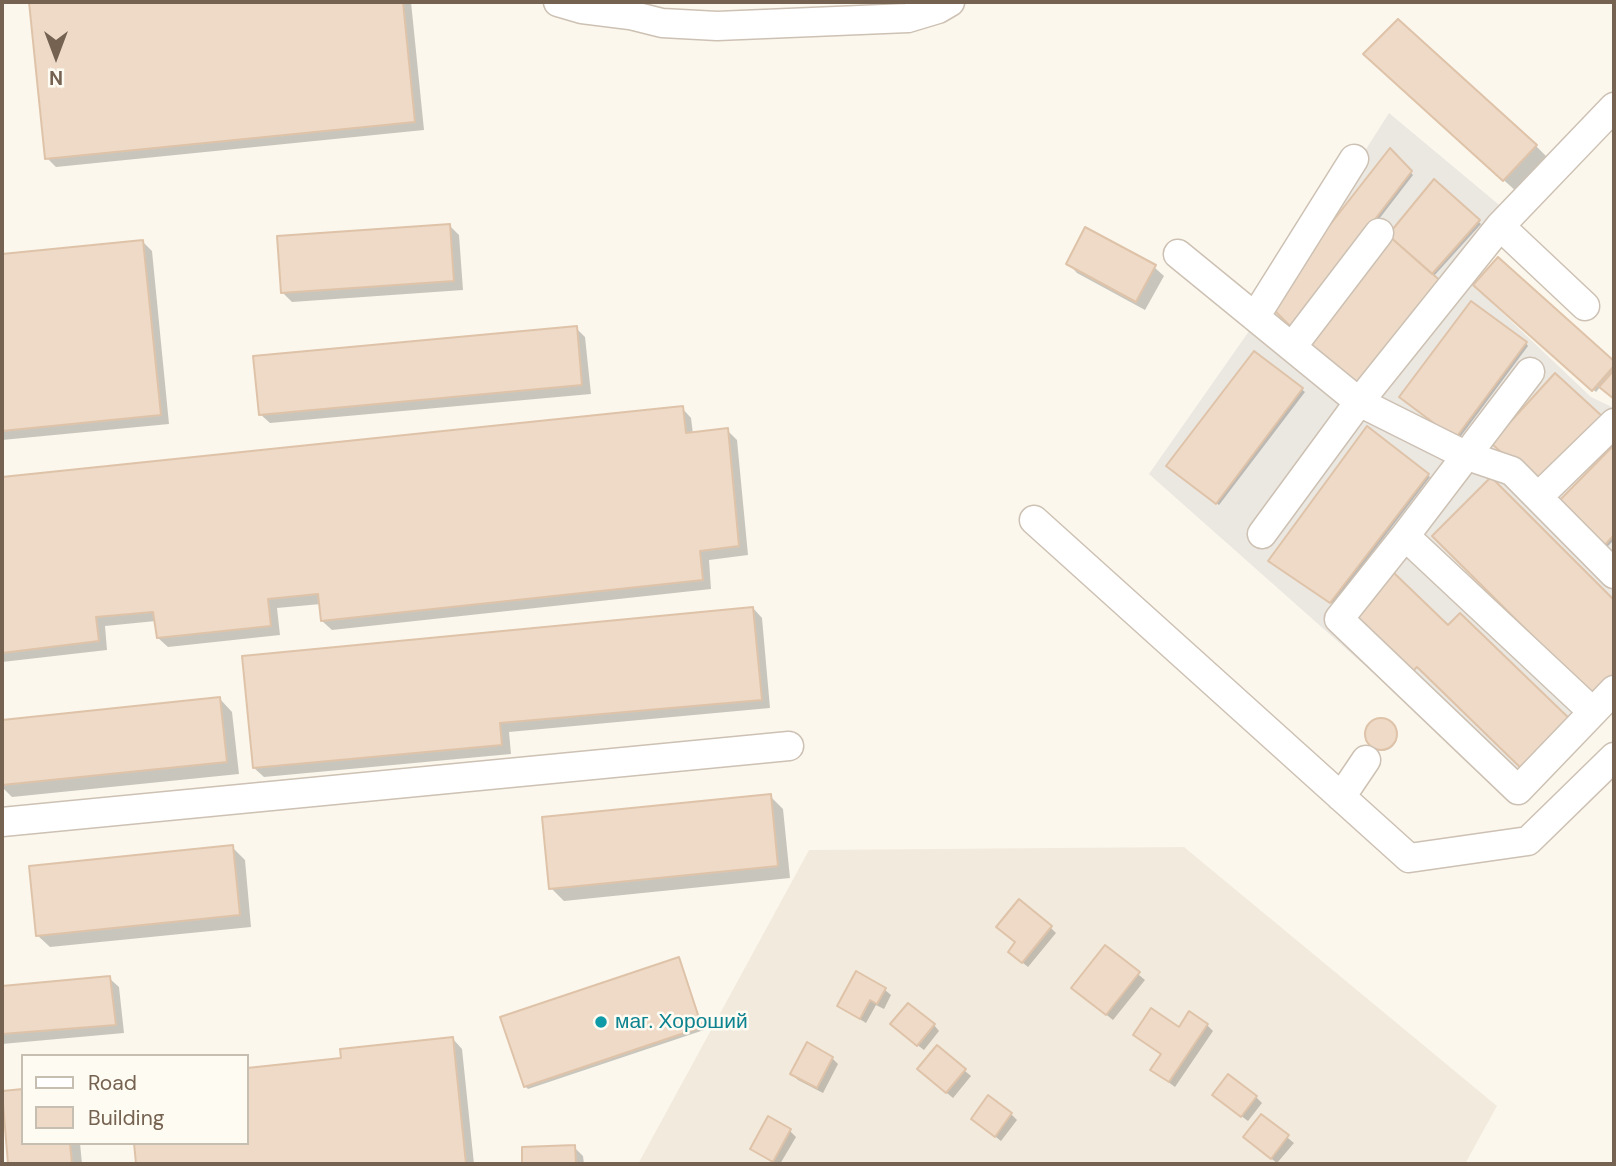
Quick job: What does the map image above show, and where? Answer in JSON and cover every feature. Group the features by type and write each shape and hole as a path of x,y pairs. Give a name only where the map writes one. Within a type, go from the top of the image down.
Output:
{"street":[{"path":"558,2 582,9 630,15 662,23 717,26 783,22 863,22 908,18 939,9 950,2"},
{"path":"1262,534 1359,402 1500,226 1614,107"},
{"path":"1255,317 1354,159"},
{"path":"1500,226 1585,306"},
{"path":"1292,347 1379,233"},
{"path":"1178,254 1359,402 1465,455 1512,471 1611,564"},
{"path":"1530,372 1339,619 1518,790 1614,690"},
{"path":"1538,497 1614,423"},
{"path":"1034,520 1409,858 1528,841 1614,757"},
{"path":"1405,536 1593,712"},
{"path":"2,822 789,746"},
{"path":"1341,797 1366,760"}],"shaded area":[{"path":"1389,113 1504,209 1473,285 1591,397 1614,408 1614,705 1520,803 1149,474 1268,304"},
{"path":"1184,847 1497,1106 1465,1164 638,1164 809,850"}],"building":[{"path":"29,2 403,2 415,122 45,159"},
{"path":"1398,19 1537,145 1503,181 1363,54"},
{"path":"1390,148 1412,171 1292,328 1268,304"},
{"path":"1434,179 1480,220 1432,274 1388,235"},
{"path":"450,224 454,281 281,293 277,236"},
{"path":"1085,227 1156,265 1136,302 1066,264"},
{"path":"1388,235 1444,284 1361,388 1305,342"},
{"path":"143,240 161,415 2,431 2,254"},
{"path":"1498,257 1614,361 1614,366 1592,391 1473,285"},
{"path":"1471,301 1527,342 1455,439 1399,397"},
{"path":"577,326 582,385 259,415 253,356"},
{"path":"1254,351 1303,388 1216,504 1166,466"},
{"path":"1614,370 1614,399 1599,387"},
{"path":"1555,373 1603,417 1539,487 1491,443"},
{"path":"683,406 686,433 728,428 739,546 700,551 703,580 321,621 318,594 268,599 271,626 157,638 153,612 96,617 99,641 2,653 2,477"},
{"path":"1367,426 1429,474 1330,603 1268,561"},
{"path":"1614,445 1614,535 1603,547 1558,502"},
{"path":"1491,477 1614,600 1614,681 1596,699 1432,536"},
{"path":"1394,573 1448,625 1460,613 1575,724 1527,774 1417,667 1407,677 1348,619"},
{"path":"753,607 762,700 500,723 502,745 253,768 242,656"},
{"path":"220,697 227,762 2,785 2,720"},
{"path":"1381,718 1392,723 1397,734 1392,745 1381,750 1370,745 1365,734 1370,723"},
{"path":"771,794 778,866 549,889 542,817"},
{"path":"233,845 240,915 36,936 29,866"},
{"path":"1019,899 1052,926 1022,963 1008,952 1015,942 996,927"},
{"path":"1105,945 1140,972 1106,1015 1071,988"},
{"name":"маг. Хороший","path":"679,957 702,1027 524,1087 500,1017"},
{"path":"856,971 886,988 877,1004 870,1000 860,1019 837,1006"},
{"path":"110,976 116,1025 2,1034 2,986"},
{"path":"908,1003 935,1024 917,1046 890,1024"},
{"path":"1151,1008 1179,1027 1189,1011 1208,1024 1169,1082 1150,1070 1161,1054 1133,1035"},
{"path":"453,1037 466,1164 136,1164 134,1145 248,1145 248,1068 341,1058 340,1049"},
{"path":"807,1042 833,1057 817,1088 790,1074"},
{"path":"937,1045 966,1069 946,1093 917,1069"},
{"path":"1228,1074 1257,1096 1241,1117 1212,1095"},
{"path":"21,1089 21,1145 70,1145 72,1164 8,1164 2,1091"},
{"path":"988,1095 1012,1113 995,1137 971,1119"},
{"path":"1261,1114 1289,1135 1271,1159 1243,1137"},
{"path":"768,1116 791,1129 773,1162 750,1149"},
{"path":"575,1145 576,1164 522,1164 522,1147"}],"place":[{"name":"маг. Хороший","path":"601,1022"}]}
